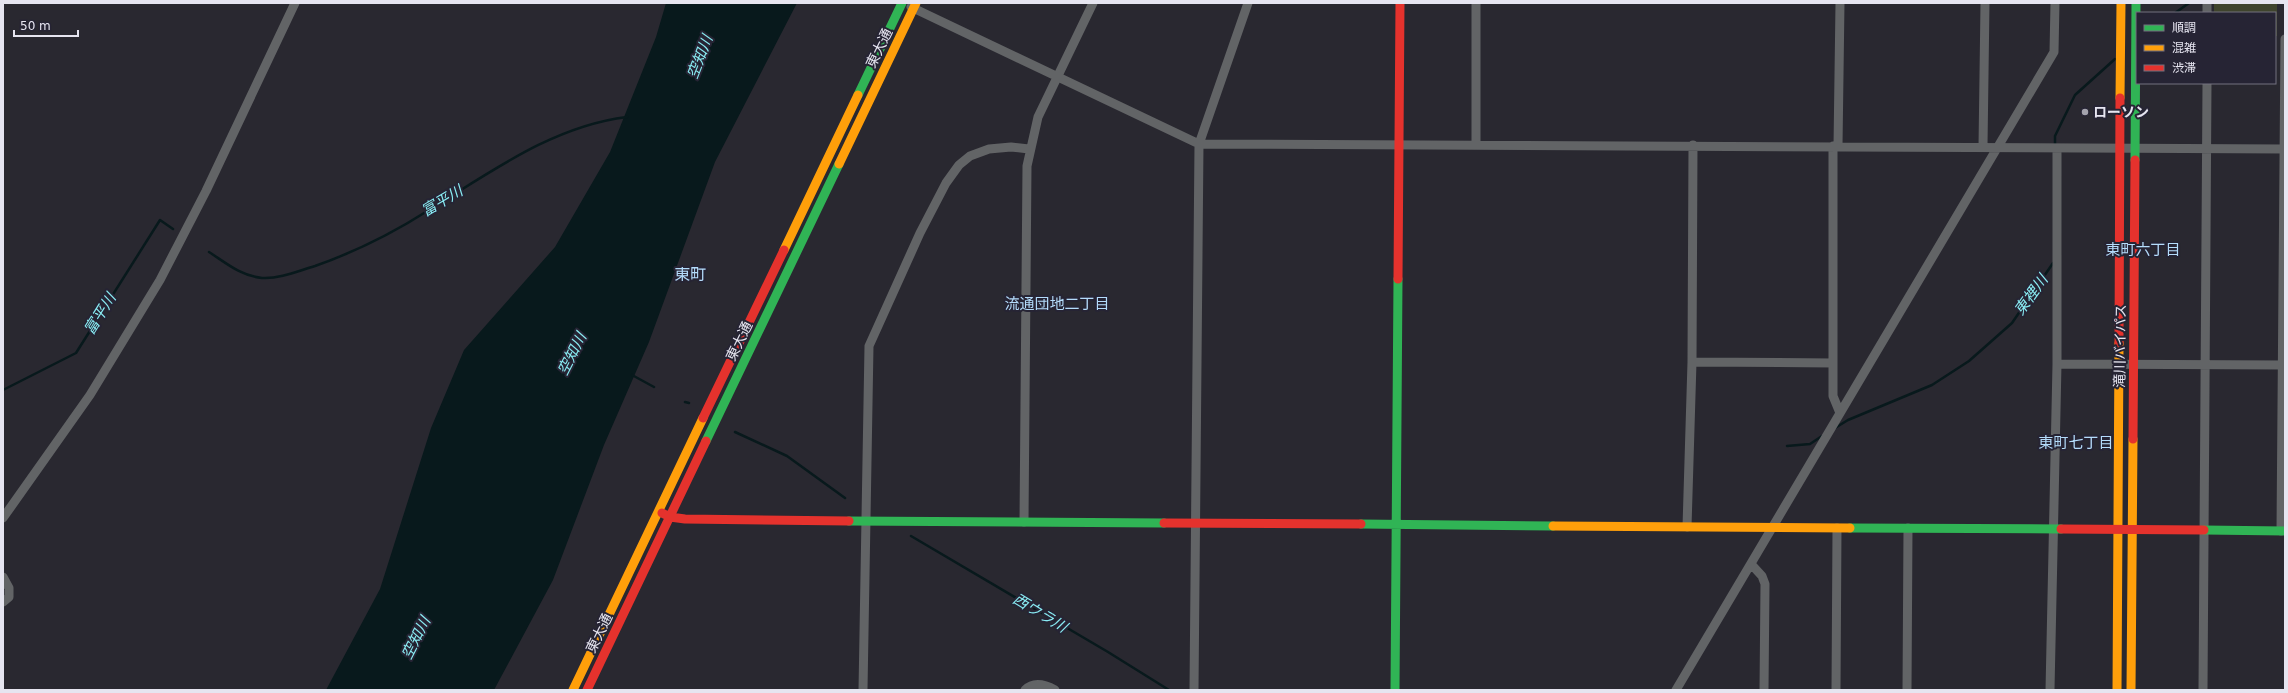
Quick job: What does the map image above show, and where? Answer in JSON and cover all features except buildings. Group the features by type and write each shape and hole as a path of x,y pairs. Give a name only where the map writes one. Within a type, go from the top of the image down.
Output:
{"main road":[{"name":"東大通","path":"573,690 902,3"},
{"path":"1395,690 1400,3"},
{"name":"滝川バイパス","path":"2117,690 2121,3"},
{"name":"滝川バイパス","path":"2132,690 2136,3"},
{"name":"東大通","path":"587,690 915,6"},
{"path":"658,512 670,517 684,519 1195,524 1908,528 2117,531 2283,531"}],"street":[{"path":"3,518 53,450 90,394 160,280 206,191 295,3"},
{"path":"902,3 915,6 1057,77 1199,144 1387,146 1399,144 1983,146 2057,148 2119,147 2136,149 2285,149"},
{"path":"1024,522 1027,166 1029,149 1038,117 1093,3"},
{"path":"1194,690 1199,144 1248,3"},
{"path":"1476,3 1476,144"},
{"path":"1840,3 1836,146 1833,363 1833,396 1840,413"},
{"path":"1983,146 1984,3"},
{"path":"1676,690 2054,52 2055,3"},
{"path":"2283,531 2285,39"},
{"path":"2203,690 2207,84"},
{"path":"1687,527 1692,362 1694,145"},
{"path":"863,690 868,356 870,346 936,202 946,183 959,165 970,156 989,149 1011,147 1029,149"},
{"path":"2050,690 2057,364 2057,148"},
{"path":"1692,362 1833,363"},
{"path":"2057,364 2118,364 2134,366 2284,364"},
{"path":"1836,690 1837,528"},
{"path":"1907,690 1908,528"},
{"path":"1751,564 1762,576 1765,584 1764,690"},
{"path":"3,577 9,588 9,597 3,602"},
{"path":"1025,690 1034,685 1045,684 1055,690"}],"green space":[{"path":"2214,3 2277,3 2277,36 2276,12 2214,12"}],"water":[{"name":"空知川","path":"666,3 797,3 715,162 649,342 604,445 553,580 494,690 326,690 380,589 431,428 464,350 555,247 610,152 656,37"}],"waterway":[{"name":"東裡川","path":"2176,12 2189,3"},
{"name":"東裡川","path":"2055,146 2055,136 2075,95 2115,59"},
{"name":"富平川","path":"209,252 240,272 254,277 269,278 282,276 315,266 345,255 388,234 499,166 548,140 600,122 627,117"},
{"name":"富平川","path":"3,390 76,353 160,220 173,229"},
{"name":"東裡川","path":"1835,428 1848,420 1932,385 1969,361 2012,323 2053,263"},
{"name":"西ウラ川","path":"632,375 654,387"},
{"name":"西ウラ川","path":"685,402 689,403"},
{"name":"西ウラ川","path":"735,432 787,456 845,498"},
{"name":"東裡川","path":"1787,446 1810,444 1822,436"},
{"name":"西ウラ川","path":"911,536 1108,652 1169,690"}],"traffic: fast":[{"path":"858,95 902,3"},
{"path":"2135,160 2136,3"},
{"path":"706,441 839,164"},
{"path":"1395,690 1398,279"},
{"path":"849,521 1164,523"},
{"path":"1361,524 1553,526"},
{"path":"1850,528 2061,529"},
{"path":"2204,530 2285,531"}],"traffic: slow":[{"path":"839,164 916,3"},
{"path":"2120,98 2121,3"},
{"path":"784,250 858,95"},
{"path":"2117,690 2119,343"},
{"path":"573,690 703,418"},
{"path":"2131,690 2133,439"},
{"path":"1553,526 1850,528"}],"traffic: jam":[{"path":"1398,279 1400,3"},
{"path":"2119,343 2120,98"},
{"path":"2133,439 2135,160"},
{"path":"703,418 784,250"},
{"path":"587,690 706,441"},
{"path":"662,513 670,517 685,519 849,521"},
{"path":"1164,523 1361,524"},
{"path":"2061,529 2204,530"}],"place":[{"name":"ローソン","path":"2085,112"}],"district":[{"name":"東町六丁目","path":"2143,250"},
{"name":"東町","path":"690,274"},
{"name":"流通団地二丁目","path":"1057,304"},
{"name":"東町七丁目","path":"2076,443"}]}
